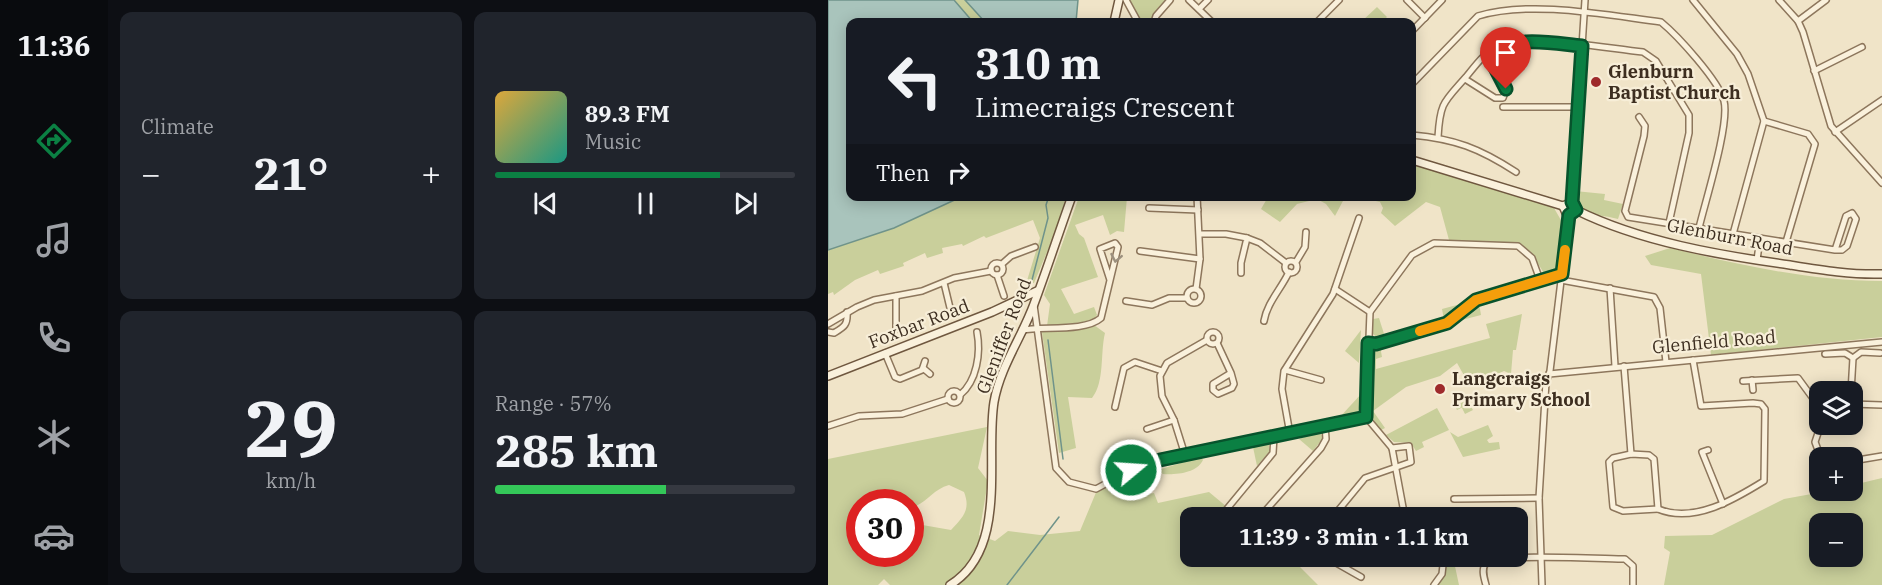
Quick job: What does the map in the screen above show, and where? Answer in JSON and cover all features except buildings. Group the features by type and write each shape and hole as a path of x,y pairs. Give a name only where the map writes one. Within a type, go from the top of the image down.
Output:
{"street":[{"path":"1115,18 1119,0"},
{"path":"1126,0 1136,18"},
{"path":"1157,18 1160,10 1170,0"},
{"path":"1189,0 1208,18"},
{"path":"1199,9 1208,0"},
{"path":"1321,18 1339,0"},
{"path":"1407,0 1425,18"},
{"path":"1416,27 1442,0"},
{"path":"1542,585 1539,498 1546,382 1549,374 1569,215 1576,210 1572,202 1585,0"},
{"path":"1693,0 1737,54 1748,74 1764,121 1733,234"},
{"path":"1779,0 1798,21 1826,115 1834,132 1882,183"},
{"path":"1798,21 1826,0"},
{"path":"1416,80 1478,16 1488,12 1536,8 1661,22 1677,35 1718,86 1725,103 1724,124 1699,228"},
{"path":"1438,137 1444,99 1488,54 1500,45 1527,41 1643,52 1656,61 1684,102 1689,115 1689,133 1669,223"},
{"path":"1814,71 1862,47"},
{"path":"1465,79 1495,98 1503,98 1506,89 1488,54"},
{"path":"1834,132 1882,100"},
{"path":"1503,107 1578,107"},
{"path":"1639,117 1645,126 1625,211 1629,217 1835,250 1842,250 1847,246 1856,219 1852,213 1846,216 1835,250"},
{"path":"1764,121 1808,134 1815,144 1786,242"},
{"path":"1416,135 1438,137 1477,148 1516,172"},
{"path":"1416,161 1486,180 1563,206 1572,202"},
{"name":"Gleniffer Road","path":"950,585 968,570 983,538 992,490 994,401 1000,379 1034,303 1070,201"},
{"path":"1196,289 1200,259 1197,201"},
{"path":"1563,206 1564,213 1569,215"},
{"path":"1149,208 1198,210"},
{"name":"Glenburn Road","path":"1576,210 1650,236 1757,260 1855,274 1882,274"},
{"path":"1290,434 1282,389 1285,370 1335,289 1359,218"},
{"path":"1264,321 1266,310 1279,293 1289,272 1297,269 1296,262 1305,247 1306,232"},
{"path":"1200,234 1226,234 1247,238 1260,243 1286,263"},
{"path":"1241,273 1247,238"},
{"path":"1757,260 1760,238"},
{"path":"1022,330 1097,321 1101,318 1118,247 1115,243 1100,249 1110,280"},
{"path":"1403,507 1392,448 1366,417 1370,312 1412,255 1434,243 1518,246 1532,258 1540,280"},
{"path":"991,271 993,263 1002,264 1011,256 1035,247"},
{"path":"1140,251 1200,259"},
{"path":"1286,263 1291,260 1296,262"},
{"path":"1286,263 1286,269 1289,272"},
{"path":"997,275 1003,270 1002,264"},
{"path":"828,324 847,312 874,300 922,291 991,271 997,275 1004,296"},
{"path":"1368,343 1376,344 1447,323 1476,300 1540,280 1562,277 1649,294 1658,303 1666,362"},
{"path":"944,283 951,312"},
{"path":"1610,288 1615,366"},
{"path":"1187,298 1188,292 1196,289"},
{"path":"1126,301 1152,305 1169,298 1187,298 1192,303 1199,300 1201,294 1196,289"},
{"path":"1335,289 1370,312"},
{"name":"Foxbar Road","path":"828,376 1037,291"},
{"path":"896,296 896,329"},
{"path":"1021,298 1029,314"},
{"path":"1034,303 1056,468 1069,482 1096,489 1131,470 1185,455 1366,417"},
{"path":"828,332 834,333 845,327 848,322 847,312"},
{"path":"828,426 859,416 902,414 948,399 956,403 971,382 980,349 976,332"},
{"path":"1215,332 1220,338 1217,344 1211,344 1208,334 1215,332"},
{"path":"1185,455 1174,420 1162,396 1160,376 1167,363 1208,340"},
{"name":"Glenfield Road","path":"1549,374 1882,342"},
{"path":"1217,344 1231,373"},
{"path":"1852,381 1853,358 1861,352 1880,353"},
{"path":"885,353 895,377 900,379 923,368 925,361"},
{"path":"1825,354 1845,353 1853,358"},
{"path":"1658,509 1654,459 1649,455 1631,454 1613,458 1609,462 1613,507 1623,511 1658,509 1664,512 1698,512 1723,504 1764,481 1765,409 1753,403 1701,406 1694,360"},
{"path":"1115,406 1124,368 1135,362 1162,371"},
{"path":"1624,366 1631,454"},
{"path":"923,368 930,374"},
{"path":"1285,370 1321,380"},
{"path":"1508,378 1546,382"},
{"path":"1743,381 1798,378 1809,393"},
{"path":"1752,380 1753,390"},
{"path":"1863,404 1882,405"},
{"path":"1148,429 1174,420"},
{"path":"1269,507 1321,447 1326,439 1325,425"},
{"path":"1228,507 1273,453 1274,436"},
{"path":"1341,507 1365,478 1411,462 1412,452 1405,445 1392,448"},
{"path":"1707,450 1702,452 1723,504"},
{"path":"1863,459 1882,456"},
{"path":"1454,499 1539,498"},
{"path":"1486,585 1483,569 1486,562 1494,558 1541,557 1625,559 1633,566 1633,585"},
{"path":"1343,567 1361,577"},
{"path":"1434,585 1442,574 1443,567"}],"green space":[{"path":"954,0 965,0 981,18 970,18"},
{"path":"1130,0 1167,0 1157,9 1154,18 1139,18"},
{"path":"1377,7 1387,17 1386,18 1365,18"},
{"path":"1416,164 1510,192 1554,208 1562,222 1556,273 1545,275 1531,252 1525,248 1449,240 1440,207 1426,202 1395,226 1381,213 1383,208 1380,202 1376,201 1416,201"},
{"path":"1575,191 1605,194 1604,200 1623,204 1618,219 1584,210 1576,200"},
{"path":"952,201 1065,201 1058,226 1034,283 1026,284 1040,238 1033,220 986,238 984,236 963,246 962,244 942,248 943,253 927,258 925,253 903,263 904,266 880,274 878,270 855,280 834,295 833,292 828,294 828,250 894,228"},
{"path":"1078,201 1127,201 1124,232 1117,231 1110,235 1103,215 1075,225 1079,234 1084,238 1098,277 1061,289 1074,314 1094,307 1097,315 1093,321 1047,326 1050,304 1044,295"},
{"path":"1266,201 1309,201 1297,204 1280,222 1261,209"},
{"path":"1321,201 1343,201 1335,216 1326,204"},
{"path":"1670,248 1749,266 1802,275 1882,281 1882,337 1711,355 1701,274 1651,265 1645,256"},
{"path":"1468,302 1446,319 1444,320 1442,309"},
{"path":"1479,303 1481,315 1454,322 1476,305"},
{"path":"1522,314 1516,350 1513,350 1511,374 1504,371 1470,386 1457,363 1440,376 1406,387 1373,411 1385,428 1381,430 1371,413 1369,403 1372,352 1380,346 1382,357 1376,359 1376,369 1490,338 1486,324"},
{"path":"1379,318 1385,337 1379,339 1373,334 1373,319"},
{"path":"1094,325 1105,333 1099,384 1092,398 1068,397 1076,448 1059,453 1042,332"},
{"path":"1361,330 1359,363 1345,351"},
{"path":"1362,393 1358,413 1339,418"},
{"path":"1475,396 1469,404 1473,410 1465,414 1462,408 1465,406 1457,410 1455,406"},
{"path":"1437,408 1449,430 1422,442 1424,447 1416,451 1411,443 1394,442 1386,435"},
{"path":"1488,425 1493,436 1487,440 1489,443 1499,442 1500,449 1463,457 1450,432 1458,437"},
{"path":"987,427 978,468 988,481 979,535 995,541 1008,531 1040,535 1080,531 1097,490 1128,477 1132,498 1154,493 1158,503 1209,492 1227,507 1180,507 1180,567 1300,567 1318,585 890,585 884,579 878,585 828,585 828,459"},
{"path":"1320,431 1323,438 1313,451 1299,439"},
{"path":"1264,443 1269,445 1270,451 1257,466 1253,447"},
{"path":"1201,457 1203,460 1196,468 1186,472 1163,474 1158,470"},
{"path":"1882,478 1882,585 1664,585 1670,552 1664,548 1665,536 1712,535 1784,499 1809,494 1809,501 1863,501 1863,483"},
{"path":"1445,567 1455,567 1459,585 1439,585"}],"water":[{"path":"828,0 954,0 970,18 846,18 846,201 952,201 894,228 828,250"},
{"path":"965,0 1078,0 1076,18 981,18"}],"waterway":[{"path":"1032,280 1048,218 1047,201"},
{"path":"1048,340 1063,459"},
{"path":"1007,585 1059,517"}],"slow traffic":[{"path":"1420,331 1447,323 1476,300 1562,274 1565,250"}],"place":[{"name":"Glenburn Baptist Church","path":"1596,82"},
{"name":"Langcraigs Primary School","path":"1440,389"}],"route":[{"path":"1131,470 1160,460 1366,417 1364,407 1368,343 1376,344 1447,323 1476,300 1562,274 1569,215 1576,210 1572,202 1582,46 1527,41 1500,45 1488,54 1506,89"}]}
